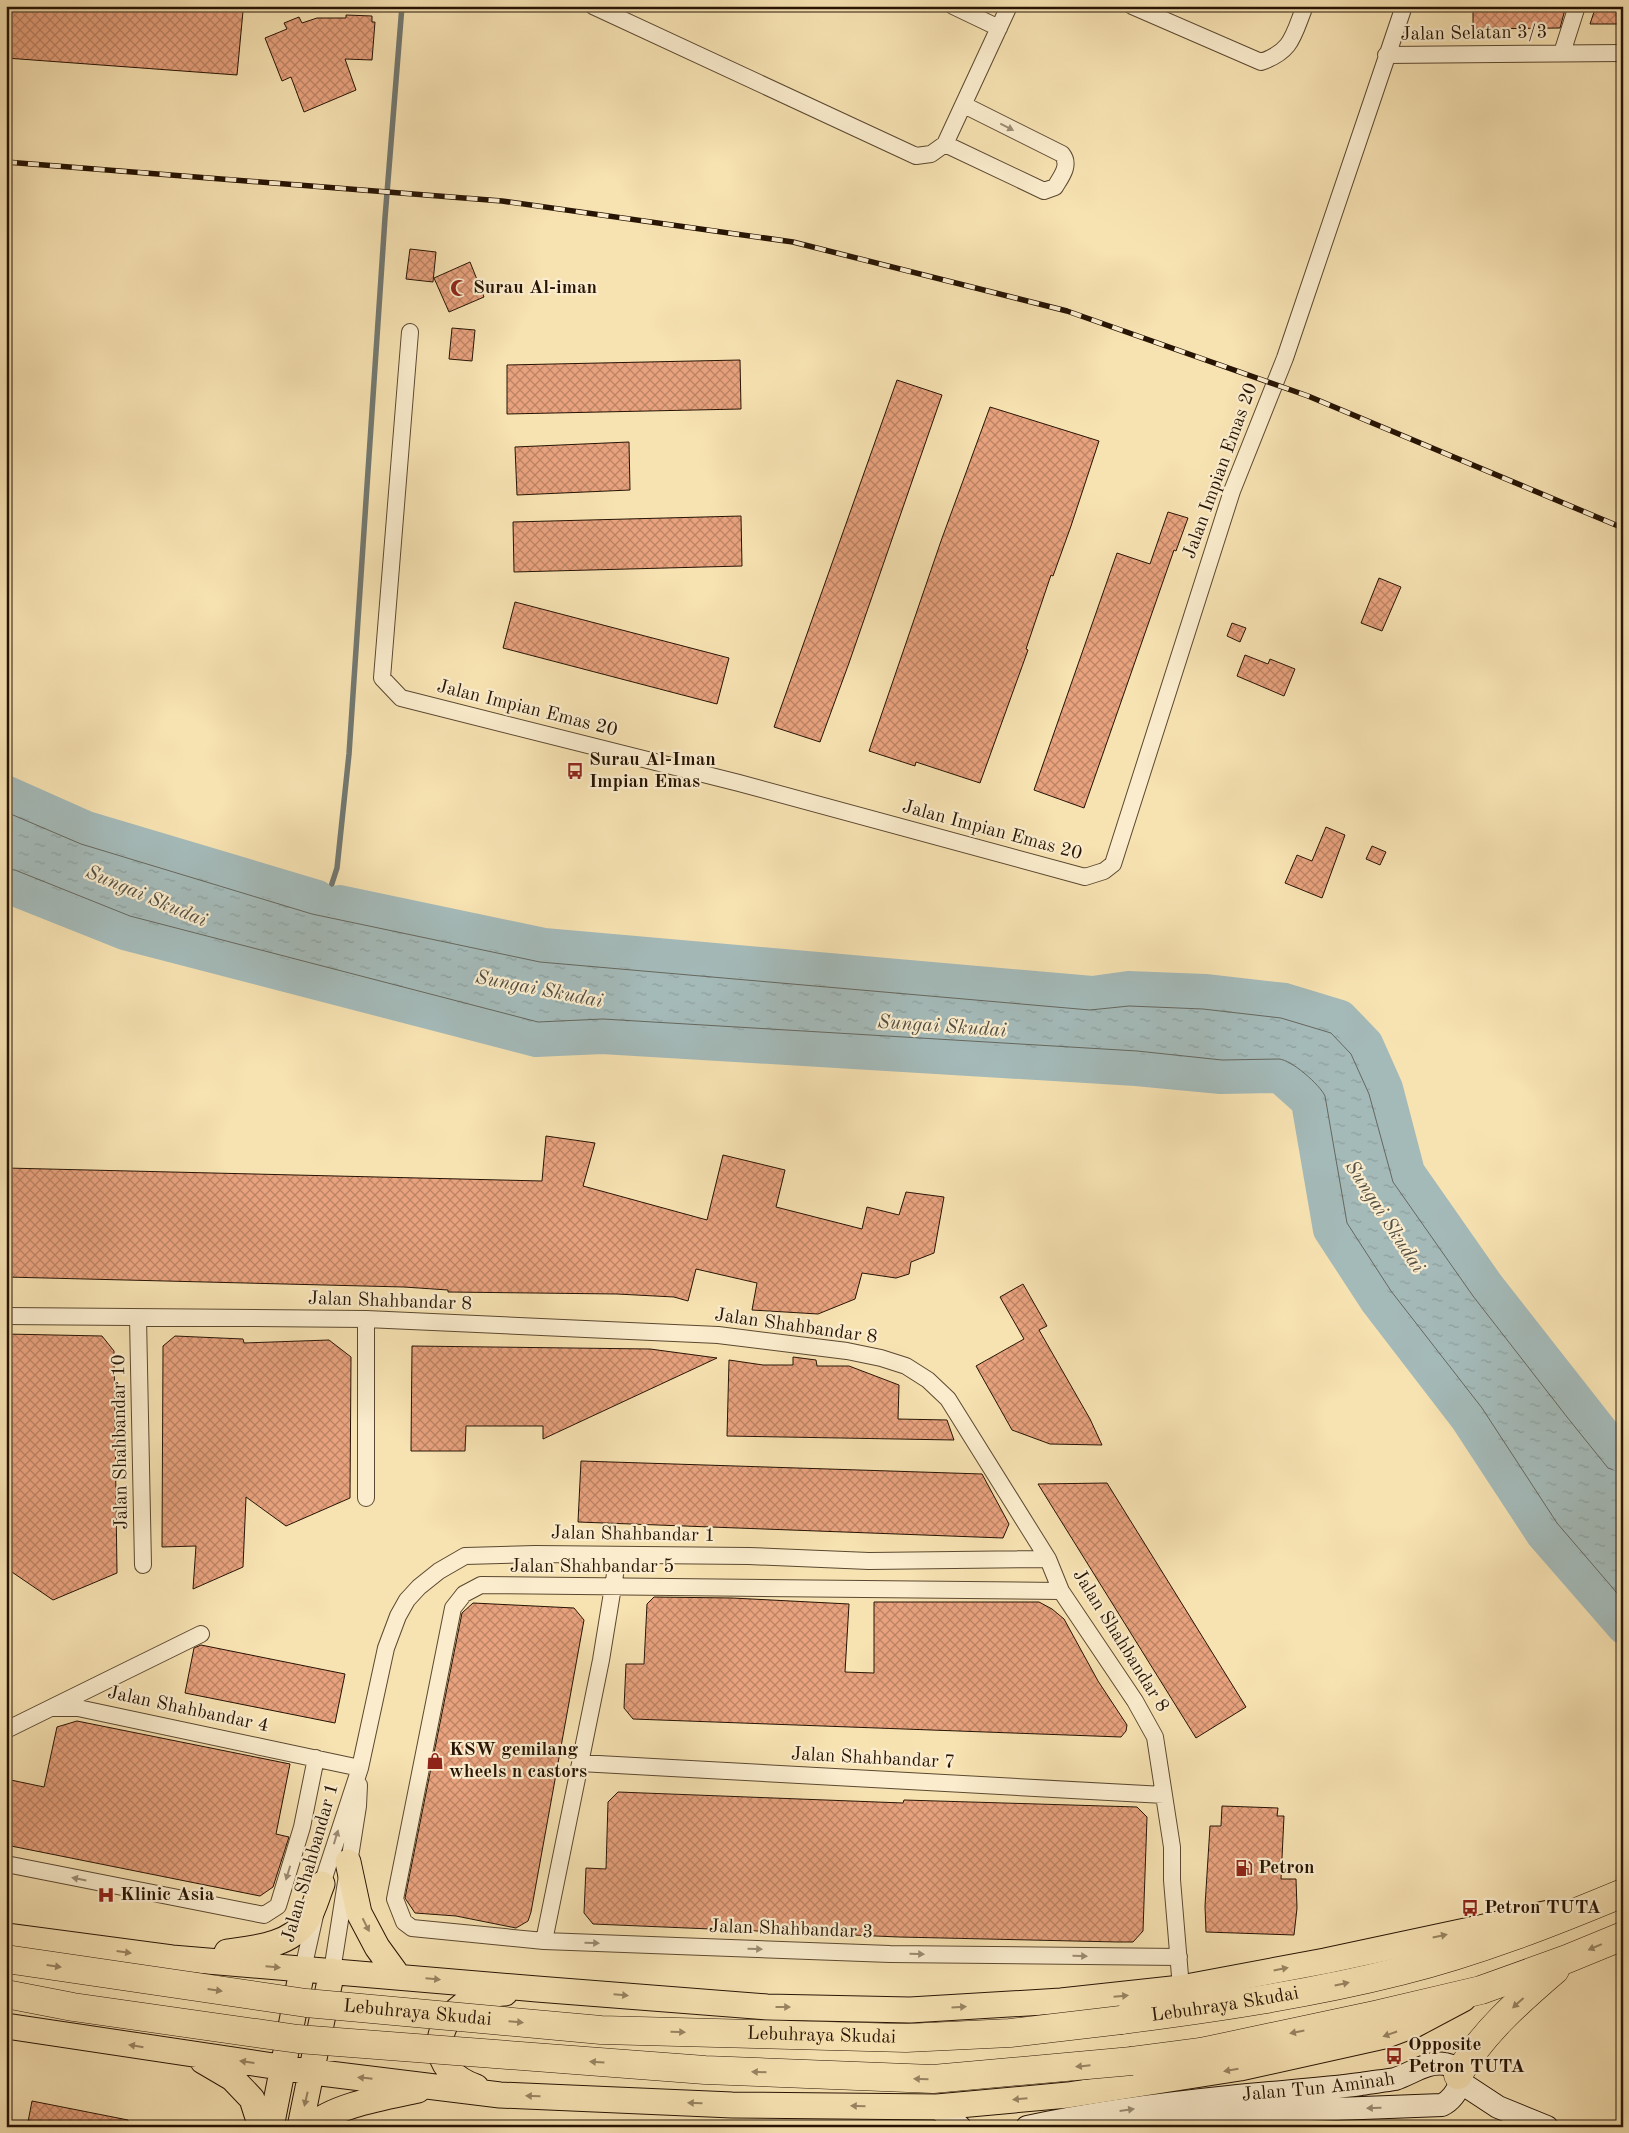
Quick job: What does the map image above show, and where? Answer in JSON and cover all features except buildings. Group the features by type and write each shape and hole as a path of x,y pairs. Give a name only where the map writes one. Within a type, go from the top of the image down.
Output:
{"highway":[{"name":"Lebuhraya Skudai","path":"6,1959 306,2003 601,2030 906,2038 1010,2032 1122,2020 1273,1998 1402,1971 1518,1936 1612,1898"},
{"name":"Lebuhraya Skudai","path":"6,1994 73,2007 298,2038 705,2070 934,2079 1201,2052 1350,2021 1481,1990 1567,1959 1623,1936"},
{"path":"1456,2086 1473,2050 1508,2012 1567,1959"}],"main road":[{"path":"348,1862 359,1913 377,1947 398,1976"},
{"path":"172,1958 262,1948 292,1936 307,1920 322,1884"},
{"path":"6,1936 172,1958 537,1989 767,2007 910,2010 1061,2002 1182,1988 1325,1961 1612,1898"},
{"path":"271,2127 303,1969"},
{"path":"300,2127 332,1971"},
{"path":"500,2095 467,2083 446,2068 441,2058 439,2045 442,2031 449,2019 472,1999 492,1994 537,1989"},
{"path":"6,2026 283,2068 500,2095 732,2104 937,2107 1068,2095 1240,2068 1384,2036 1416,2024 1481,1990"},
{"path":"184,2054 208,2063 232,2078 252,2098 261,2127"},
{"path":"310,2127 317,2120 332,2113 390,2096 437,2086"}],"street":[{"path":"593,6 916,156 931,154 945,144 1009,6"},
{"path":"953,6 1000,28"},
{"path":"1132,6 1262,62 1276,57 1286,50 1305,6"},
{"name":"Jalan Impian Emas 20","path":"410,332 382,678 401,698 739,782 1085,877 1095,875 1113,864 1232,491 1285,358 1404,6"},
{"name":"Jalan Selatan 3/3","path":"1562,54 1577,6"},
{"name":"Jalan Selatan 3/3","path":"1386,55 1623,53"},
{"path":"945,144 1044,191 1055,187 1066,166 1066,159 1062,154 964,105"},
{"name":"Jalan Shahbandar 8","path":"6,1316 366,1319 718,1335 846,1351 906,1366 928,1380 948,1399 1048,1558 1062,1592 1135,1701 1155,1737 1172,1847 1172,1880 1182,1988"},
{"name":"Jalan Shahbandar 10","path":"138,1318 143,1565"},
{"path":"366,1319 366,1498"},
{"name":"Jalan Shahbandar 1","path":"303,1969 322,1884 360,1768 386,1648 398,1616 419,1587 440,1571 465,1556 749,1556 869,1561 1048,1558"},
{"path":"544,1941 580,1763 618,1556"},
{"name":"Jalan Shahbandar 5","path":"404,1922 395,1899 397,1881 453,1608 464,1594 481,1585 1062,1592"},
{"name":"Jalan Shahbandar 4","path":"6,1730 201,1634"},
{"name":"Jalan Shahbandar 4","path":"52,1708 78,1708 360,1768"},
{"path":"6,1864 264,1915 278,1906 302,1827 316,1758"},
{"name":"Jalan Shahbandar 7","path":"580,1763 1164,1795"},
{"name":"Jalan Shahbandar 1","path":"332,1971 358,1806 360,1768"},
{"name":"Jalan Shahbandar 3","path":"404,1922 412,1928 544,1941 890,1954 1179,1957"},
{"name":"Jalan Tun Aminah","path":"1027,2127 1068,2118 1186,2102 1331,2088 1394,2079 1416,2072 1426,2065 1438,2063 1447,2064 1456,2086 1442,2105 1231,2113 1175,2119 1127,2127"},
{"path":"1416,2072 1411,2084 1411,2093 1422,2106"},
{"path":"1456,2086 1498,2108 1547,2127"},
{"name":"Jalan Tun Aminah","path":"1027,2127 1068,2095"},
{"path":"937,2107 960,2127"}],"water":[{"name":"Sungai Skudai","path":"6,791 87,827 318,896 544,944 1092,992 1128,987 1205,990 1285,999 1341,1016 1367,1043 1387,1088 1409,1172 1488,1285 1623,1457 1623,1628 1542,1535 1466,1419 1376,1302 1329,1230 1307,1102 1279,1077 1221,1078 1136,1070 602,1038 536,1041 124,934 6,887"}],"waterway":[{"path":"325,905 337,868 349,754 385,218 402,6"},
{"path":"6,791 87,827 318,896"},
{"path":"6,887 124,934 536,1041 602,1038 1136,1070 1221,1078 1279,1077 1307,1102 1329,1230 1376,1302 1466,1419 1542,1535 1623,1628"},
{"path":"339,901 544,944 1092,992 1128,987 1205,990 1285,999 1341,1016 1367,1043 1387,1088 1409,1172 1488,1285 1623,1457"}],"railway":[{"path":"6,162 502,201 793,242 1067,311 1308,396 1623,528"}],"place":[{"name":"Surau Al-iman","path":"459,288"},
{"name":"Surau Al-Iman Impian Emas","path":"575,771"},
{"name":"KSW gemilang wheels n castors","path":"435,1761"},
{"name":"Petron","path":"1244,1868"},
{"name":"Klinic Asia","path":"106,1895"},
{"name":"Petron TUTA","path":"1470,1908"},
{"name":"Opposite Petron TUTA","path":"1394,2056"}]}
